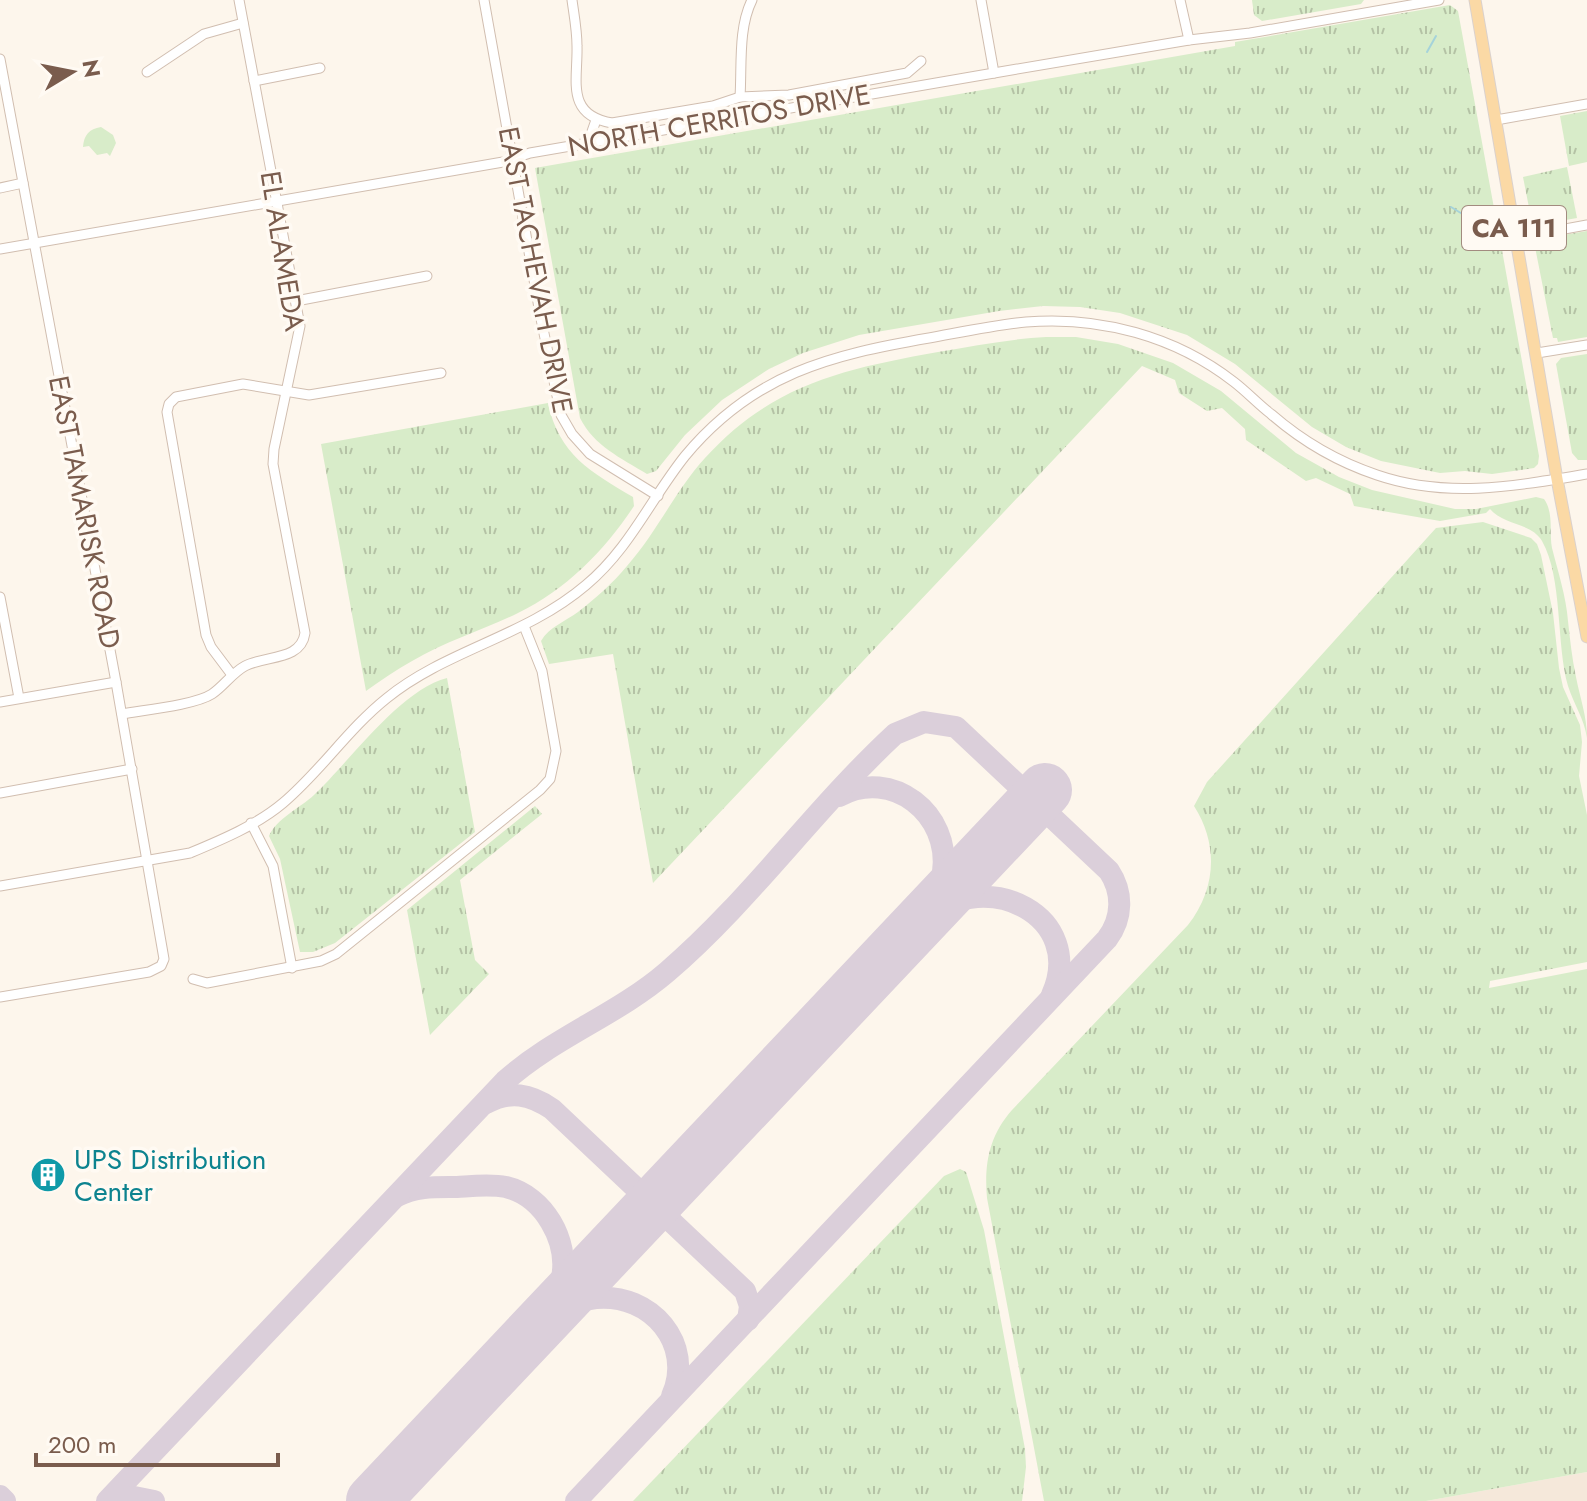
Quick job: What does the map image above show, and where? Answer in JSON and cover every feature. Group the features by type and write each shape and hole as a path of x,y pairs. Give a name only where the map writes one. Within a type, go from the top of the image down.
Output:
{"main road":[{"name":"CA 111","path":"1475,0 1587,637"}],"street":[{"name":"EL ALAMEDA","path":"232,675 247,665 291,653 304,643 305,633 273,464 300,336 239,0"},
{"name":"EAST TACHEVAH DRIVE","path":"484,0 561,415 572,434 590,454 658,496"},
{"path":"572,0 577,44 575,84 580,104 596,120 612,123 713,106 740,97 789,95 907,73 921,61"},
{"path":"740,97 746,11 752,0"},
{"path":"981,0 994,73"},
{"path":"1180,0 1189,40"},
{"name":"NORTH CERRITOS DRIVE","path":"0,249 276,202 588,143 1439,0"},
{"path":"147,72 204,34 243,23"},
{"name":"EAST TAMARISK ROAD","path":"0,997 149,972 161,966 164,950 1,65"},
{"path":"254,81 320,68"},
{"path":"1496,120 1587,104"},
{"path":"588,143 596,120"},
{"path":"0,188 23,183"},
{"path":"1516,238 1587,225"},
{"path":"296,301 427,276"},
{"path":"0,886 190,853 280,806 360,723 410,681 450,659 524,626 573,595 632,536 687,454 713,427 759,392 796,371 846,353 1012,324 1087,322 1124,329 1185,351 1230,378 1270,414 1315,447 1378,476 1450,489 1494,489 1587,474"},
{"path":"1537,353 1587,345"},
{"path":"122,714 211,695 232,675 206,635 167,412 169,404 176,397 243,384 309,395 441,373"},
{"path":"0,597 19,698"},
{"path":"193,979 207,983 292,968 336,954 540,790 550,779 556,751 542,671 524,626"},
{"path":"0,702 116,682"},
{"path":"0,793 132,769"},
{"path":"251,823 273,866 292,968"}],"shaded area":[{"path":"1587,1472 1587,1501 1426,1501 1476,1492"}],"green space":[{"path":"1252,0 1364,0 1361,4 1262,21 1254,15"},
{"path":"1450,5 1458,11 1498,230 1490,232 1491,240 1500,239 1539,456 1534,468 1492,474 1465,471 1440,473 1381,461 1346,447 1312,427 1235,364 1187,335 1120,313 1080,307 1043,306 999,311 859,335 803,353 769,369 722,400 685,435 656,471 647,474 600,444 580,418 535,168 1235,46 1235,42"},
{"path":"1587,111 1587,162 1569,166 1560,116"},
{"path":"101,127 113,135 116,143 110,156 107,153 97,155 89,146 83,147 88,133"},
{"path":"1567,167 1577,218 1537,225 1532,223 1523,177"},
{"path":"1587,231 1587,337 1558,342 1557,338 1553,338 1535,247 1539,239"},
{"path":"1046,337 1076,337 1118,344 1173,363 1221,391 1296,453 1339,477 1372,490 1455,509 1476,509 1536,497 1544,499 1549,510 1552,548 1566,602 1587,738 1564,670 1549,556 1537,535 1490,509 1486,513 1440,521 1354,506 1350,494 1316,478 1306,481 1246,440 1245,429 1222,408 1207,411 1179,393 1175,380 1142,366 653,883 613,654 549,664 541,641 544,636 578,612 622,572 705,458 730,433 783,396 841,373 871,365 978,345"},
{"path":"1587,354 1587,460 1578,460 1572,453 1556,364 1561,358"},
{"path":"548,403 553,421 569,449 591,470 633,497 634,506 597,553 552,593 511,616 424,654 366,691 321,444"},
{"path":"1483,522 1531,538 1537,544 1553,613 1563,687 1580,725 1582,742 1579,776 1587,815 1587,962 1490,981 1489,988 1587,969 1587,1472 1426,1501 1044,1501 987,1198 986,1174 993,1140 1012,1110 1188,925 1197,911 1209,882 1211,867 1208,836 1194,806 1207,782 1436,528"},
{"path":"447,678 475,832 335,943 313,952 300,952 280,859 269,836 272,830 314,795 393,712 429,685"},
{"path":"535,806 542,814 460,880 475,960 489,974 430,1035 407,910"},
{"path":"960,1169 966,1172 984,1230 1025,1449 1022,1501 633,1501 944,1176"}],"waterway":[{"path":"1427,52 1436,36"},
{"path":"1451,207 1464,215"}],"taxiway":[{"path":"107,1501 505,1081 544,1051 627,1001 667,972 726,915 895,734 924,722 956,727 1109,871 1119,896 1118,914 1112,931 576,1501"},
{"path":"839,796 859,789 879,787 914,801 928,815 938,832 943,851 943,872 937,892 920,922"},
{"path":"928,917 952,903 977,897 1002,899 1025,908 1044,922 1056,942 1059,967 1052,995"},
{"path":"486,1103 512,1095 528,1097 552,1109 745,1291 750,1306 748,1320"},
{"path":"397,1196 426,1188 488,1185 506,1187 532,1200 551,1222 562,1249 559,1290 542,1322"},
{"path":"544,1321 575,1303 596,1298 616,1299 650,1313 673,1341 678,1358 678,1377 672,1396"},
{"path":"0,1496 5,1501"},
{"path":"114,1501 134,1497 154,1501"}],"runway":[{"path":"373,1501 1045,790"}],"place":[{"name":"UPS Distribution Center","path":"48,1175"}]}
